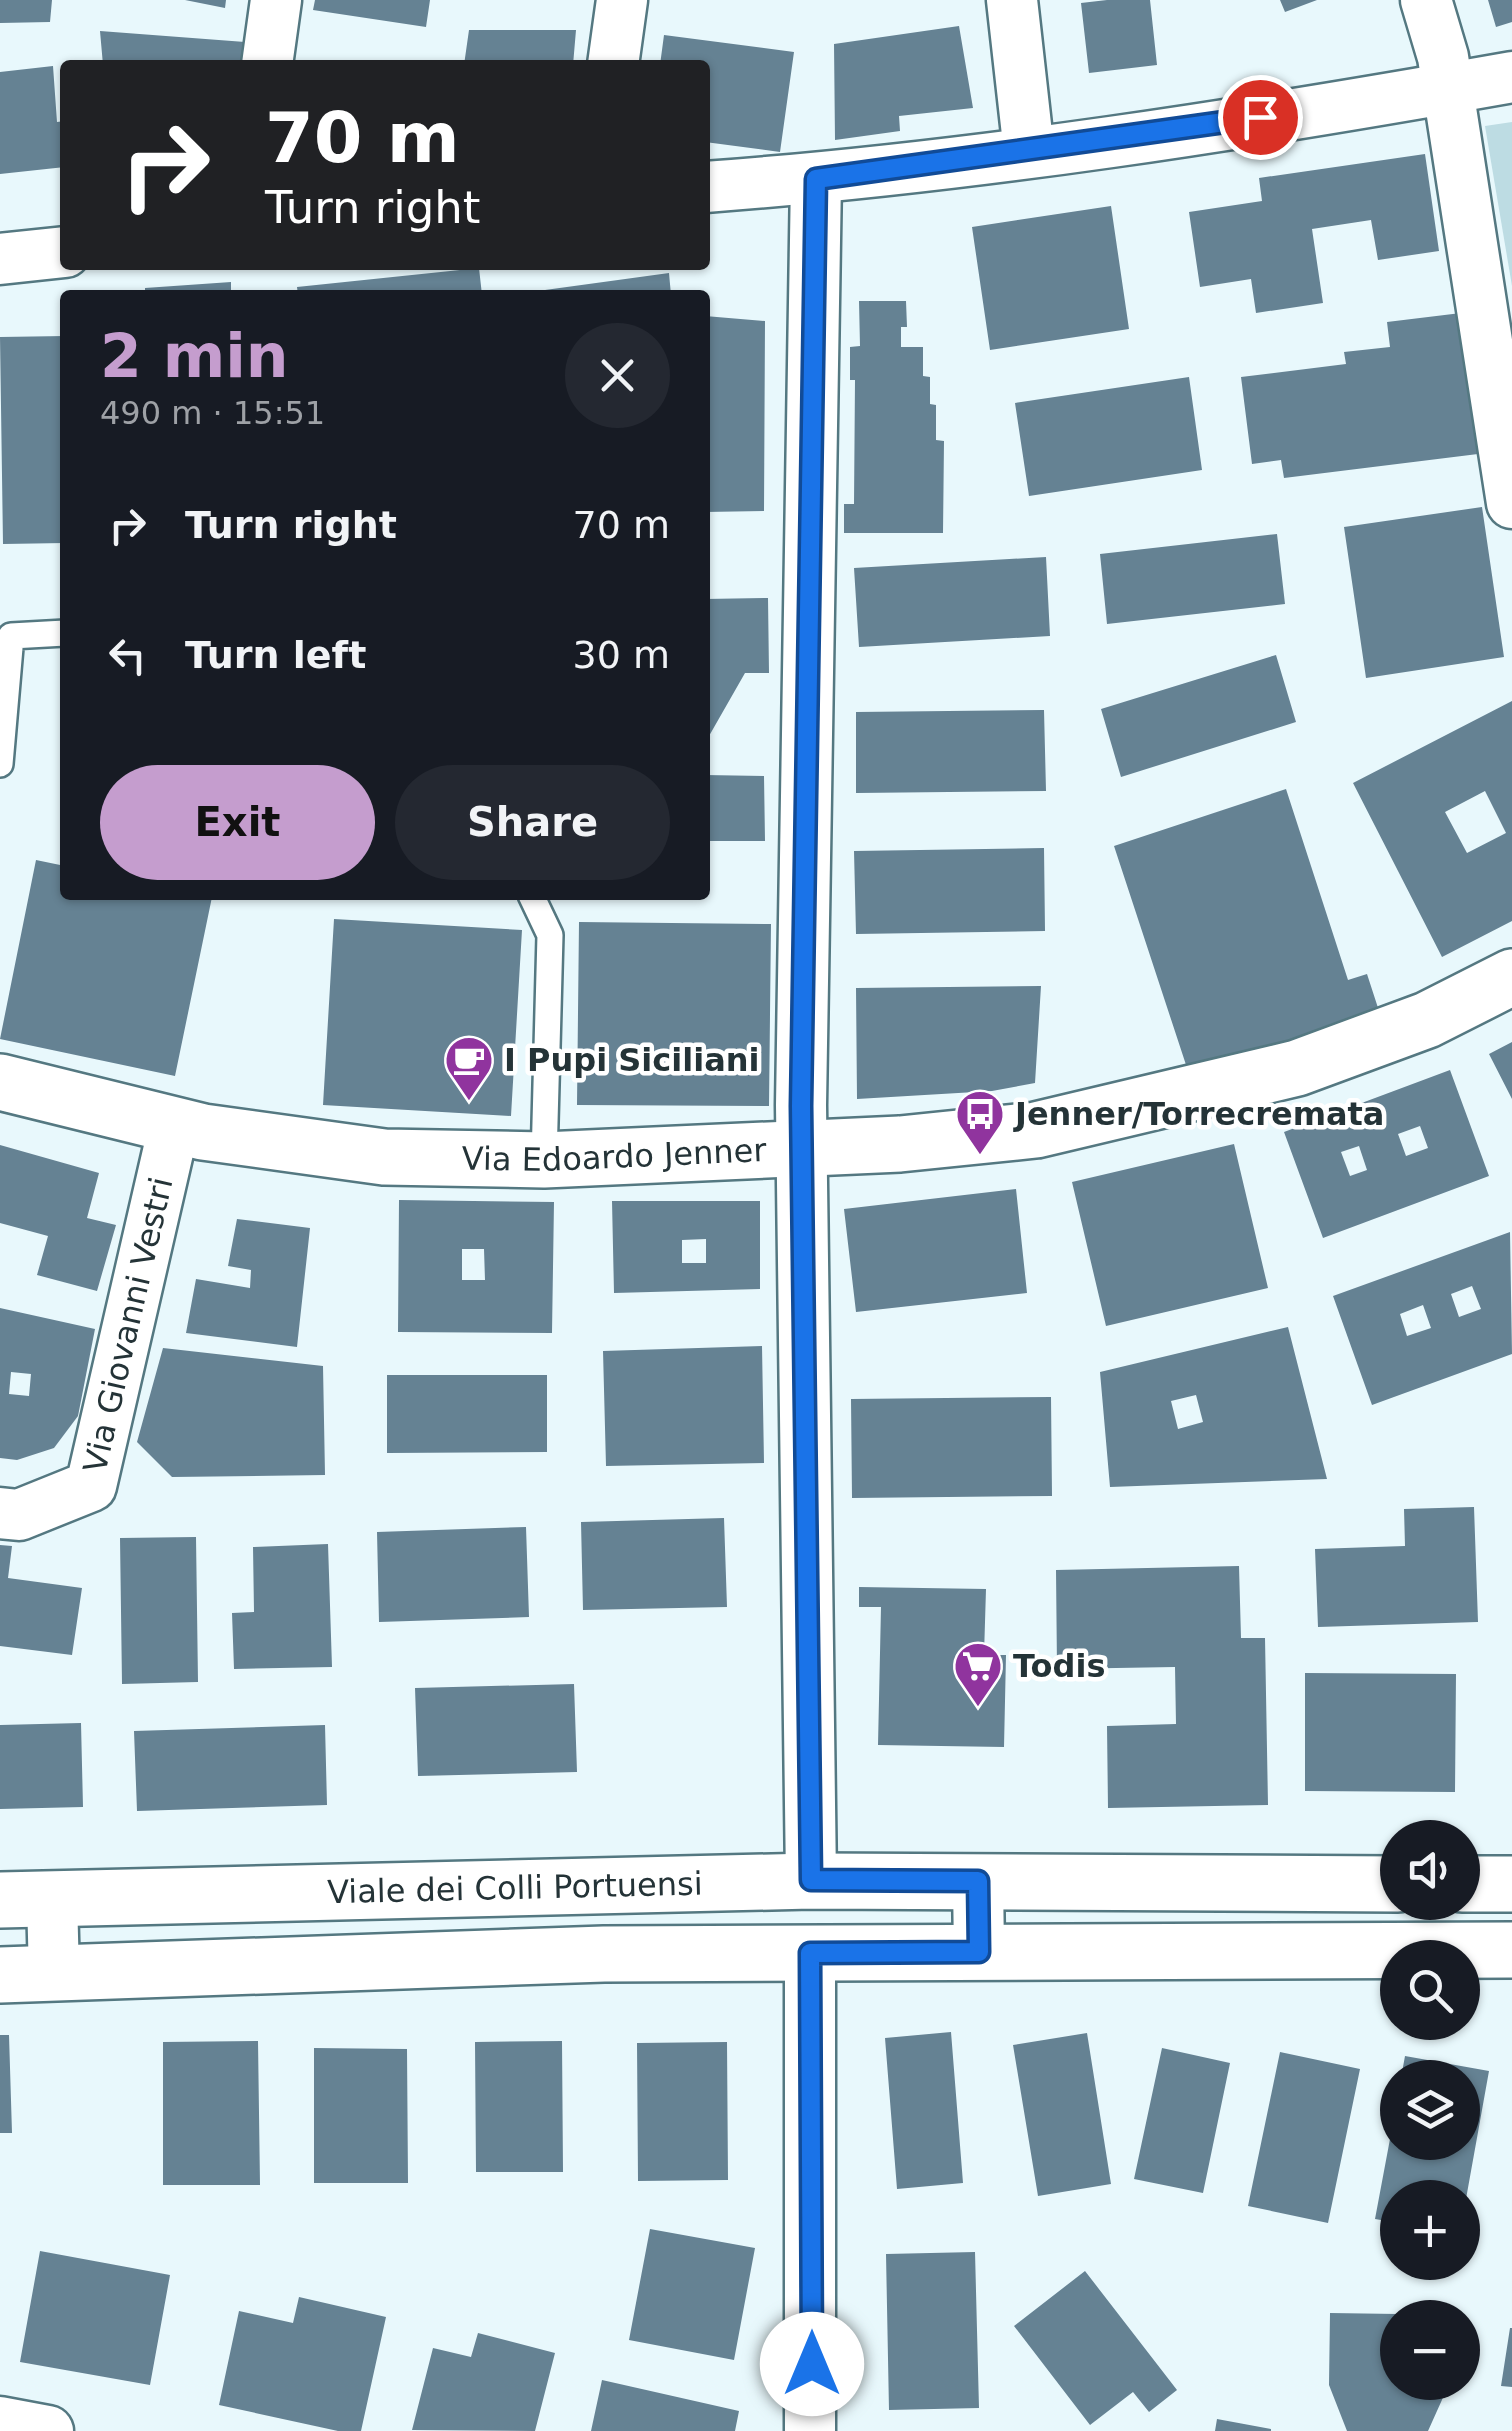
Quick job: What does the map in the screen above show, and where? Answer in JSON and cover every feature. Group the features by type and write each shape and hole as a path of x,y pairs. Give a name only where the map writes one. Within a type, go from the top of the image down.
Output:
{"main road":[{"name":"Via Edoardo Jenner","path":"0,1082 174,1126 344,1154 544,1160 802,1150 1001,1135 1213,1090 1298,1068 1384,1037 1512,977"},
{"name":"Viale dei Colli Portuensi","path":"26,1899 811,1880 1380,1884"},
{"path":"1480,1884 1512,1884"},
{"path":"0,1975 585,1955 1512,1950"}],"street":[{"path":"268,60 276,0"},
{"path":"614,60 622,0"},
{"path":"1012,0 1029,152"},
{"path":"1426,0 1448,88 1512,503"},
{"path":"710,187 816,179 1029,152 1512,77"},
{"path":"811,1880 802,1150 816,179"},
{"path":"0,259 60,253"},
{"name":"Via Giovanni Vestri","path":"0,1513 20,1515 91,1486 174,1126"},
{"path":"978,1881 979,1952"},
{"name":"Viale dei Colli Portuensi","path":"26,1899 54,1974"},
{"path":"810,1953 810,2431"},
{"path":"0,2422 48,2431"}],"lane":[{"path":"0,764 11,636 60,633"},
{"path":"533,900 550,935 544,1160"}],"shaded area":[{"path":"1512,122 1512,286 1485,126"}],"building":[{"path":"0,0 52,0 50,22 0,23"},
{"path":"185,0 226,0 225,8"},
{"path":"315,0 430,0 426,27 313,10"},
{"path":"1150,0 1157,65 1089,73 1081,3"},
{"path":"1280,0 1317,0 1285,12"},
{"path":"1488,0 1512,0 1512,22 1496,27"},
{"path":"959,26 973,108 899,116 900,131 835,140 834,44"},
{"path":"469,30 576,30 573,60 465,60"},
{"path":"100,31 245,42 243,60 103,60"},
{"path":"664,35 794,52 780,152 710,143 710,60 661,60"},
{"path":"53,66 57,122 60,122 60,168 0,174 0,72"},
{"path":"1425,154 1439,251 1378,260 1371,220 1312,229 1323,303 1256,313 1251,279 1200,287 1189,212 1262,201 1259,178"},
{"path":"1111,206 1129,329 990,350 972,227"},
{"path":"479,270 481,290 297,290 297,287"},
{"path":"669,273 671,290 545,290"},
{"path":"231,282 231,290 145,288"},
{"path":"859,301 906,301 907,327 901,327 901,347 923,347 923,376 930,377 930,404 936,405 936,440 944,441 943,533 844,533 844,504 854,504 855,380 850,380 850,347 860,346"},
{"path":"1461,313 1478,454 1284,478 1281,460 1252,464 1241,377 1346,364 1344,352 1390,347 1387,322"},
{"path":"710,316 765,321 764,511 710,512"},
{"path":"60,336 60,543 3,544 0,337"},
{"path":"1189,377 1202,470 1029,496 1015,403"},
{"path":"1482,507 1504,657 1366,678 1344,527"},
{"path":"1277,534 1285,604 1107,624 1100,554"},
{"path":"1046,557 1050,636 859,647 854,568"},
{"path":"768,598 769,673 745,673 710,734 710,599"},
{"path":"1276,655 1296,722 1121,777 1101,709"},
{"path":"1512,701 1512,921 1442,957 1353,783","holes":["1485,791 1506,833 1467,853 1445,812"]},
{"path":"1044,710 1046,791 856,793 856,712"},
{"path":"710,775 764,776 765,841 710,841"},
{"path":"1286,789 1348,980 1367,974 1380,1014 1190,1077 1114,846"},
{"path":"1044,848 1045,931 856,934 854,851"},
{"path":"36,860 60,865 60,900 211,900 175,1076 0,1039"},
{"path":"334,919 522,930 511,1116 323,1105"},
{"path":"579,922 771,924 769,1106 577,1105"},
{"path":"1041,986 1035,1083 992,1091 857,1099 856,988"},
{"path":"1512,1042 1512,1099 1489,1054"},
{"path":"1450,1070 1489,1176 1323,1238 1284,1132","holes":["1420,1126 1428,1148 1406,1156 1398,1134","1359,1146 1367,1170 1350,1176 1341,1152"]},
{"path":"1234,1144 1268,1288 1106,1326 1072,1182"},
{"path":"0,1145 99,1173 87,1218 116,1225 97,1291 37,1275 48,1236 0,1223"},
{"path":"1016,1189 1027,1293 856,1312 844,1209"},
{"path":"399,1200 554,1202 552,1333 398,1332","holes":["462,1249 484,1249 485,1280 462,1280"]},
{"path":"612,1201 760,1201 760,1289 614,1293","holes":["706,1239 706,1263 682,1263 682,1240"]},
{"path":"237,1219 310,1228 297,1347 186,1333 196,1279 250,1288 251,1270 228,1266"},
{"path":"1510,1232 1512,1354 1372,1405 1333,1296","holes":["1472,1286 1481,1309 1459,1317 1451,1294","1423,1305 1431,1328 1407,1336 1400,1314"]},
{"path":"0,1308 95,1329 78,1416 54,1448 17,1460 0,1458","holes":["11,1372 31,1374 29,1396 9,1394"]},
{"path":"1288,1327 1327,1479 1110,1487 1100,1372","holes":["1196,1395 1203,1422 1178,1429 1171,1401"]},
{"path":"762,1346 764,1463 606,1466 603,1351"},
{"path":"163,1348 323,1366 325,1475 172,1477 137,1442"},
{"path":"387,1375 547,1375 547,1452 387,1453"},
{"path":"1051,1397 1052,1496 852,1498 851,1399"},
{"path":"1474,1507 1478,1622 1318,1627 1315,1549 1405,1546 1404,1509"},
{"path":"724,1518 727,1607 583,1610 581,1522"},
{"path":"526,1527 529,1617 379,1622 377,1532"},
{"path":"196,1537 198,1682 122,1684 120,1538"},
{"path":"328,1544 332,1667 234,1669 232,1613 254,1612 253,1547"},
{"path":"0,1545 12,1546 8,1578 82,1588 72,1655 0,1646"},
{"path":"1239,1566 1241,1638 1265,1638 1268,1805 1108,1808 1107,1726 1176,1724 1175,1667 1057,1669 1056,1570"},
{"path":"859,1587 986,1589 984,1655 1006,1655 1004,1747 878,1745 881,1607 859,1607"},
{"path":"1305,1673 1456,1674 1455,1792 1305,1791"},
{"path":"574,1684 577,1772 418,1776 415,1688"},
{"path":"81,1723 83,1807 0,1809 0,1725"},
{"path":"325,1725 327,1805 137,1811 134,1731"},
{"path":"951,2032 963,2183 897,2189 885,2038"},
{"path":"1087,2033 1111,2184 1038,2196 1013,2045"},
{"path":"0,2035 9,2035 12,2133 0,2133"},
{"path":"258,2041 260,2185 163,2185 163,2042"},
{"path":"562,2041 563,2172 476,2172 475,2042"},
{"path":"727,2042 728,2180 638,2181 637,2043"},
{"path":"314,2048 407,2049 408,2183 314,2183"},
{"path":"1162,2048 1230,2063 1203,2193 1134,2179"},
{"path":"1280,2052 1360,2069 1328,2223 1248,2206"},
{"path":"1480,2069 1489,2071 1480,2121"},
{"path":"1386,2160 1473,2160 1469,2180 1382,2180"},
{"path":"1380,2192 1380,2220 1375,2219"},
{"path":"650,2229 755,2248 734,2360 629,2340"},
{"path":"40,2251 170,2275 150,2385 20,2362"},
{"path":"975,2252 979,2408 889,2410 886,2254"},
{"path":"1085,2271 1177,2390 1149,2412 1133,2392 1090,2425 1014,2326"},
{"path":"299,2297 386,2317 361,2431 338,2431 219,2405 239,2311 293,2323"},
{"path":"1330,2313 1380,2314 1380,2400 1442,2400 1428,2431 1347,2431 1329,2385"},
{"path":"1512,2328 1512,2387 1501,2386"},
{"path":"478,2333 555,2353 535,2431 412,2430 433,2348 471,2357"},
{"path":"602,2380 739,2411 735,2431 591,2431"},
{"path":"1217,2419 1271,2429 1271,2431 1215,2431"}],"place":[{"name":"I Pupi Siciliani","path":"469,1102"},
{"name":"Jenner/Torrecremata","path":"980,1156"},
{"name":"Todis","path":"978,1708"}],"route":[{"path":"812,2364 810,1953 979,1952 978,1881 811,1880 801,1106 816,179 1260,117"}]}
